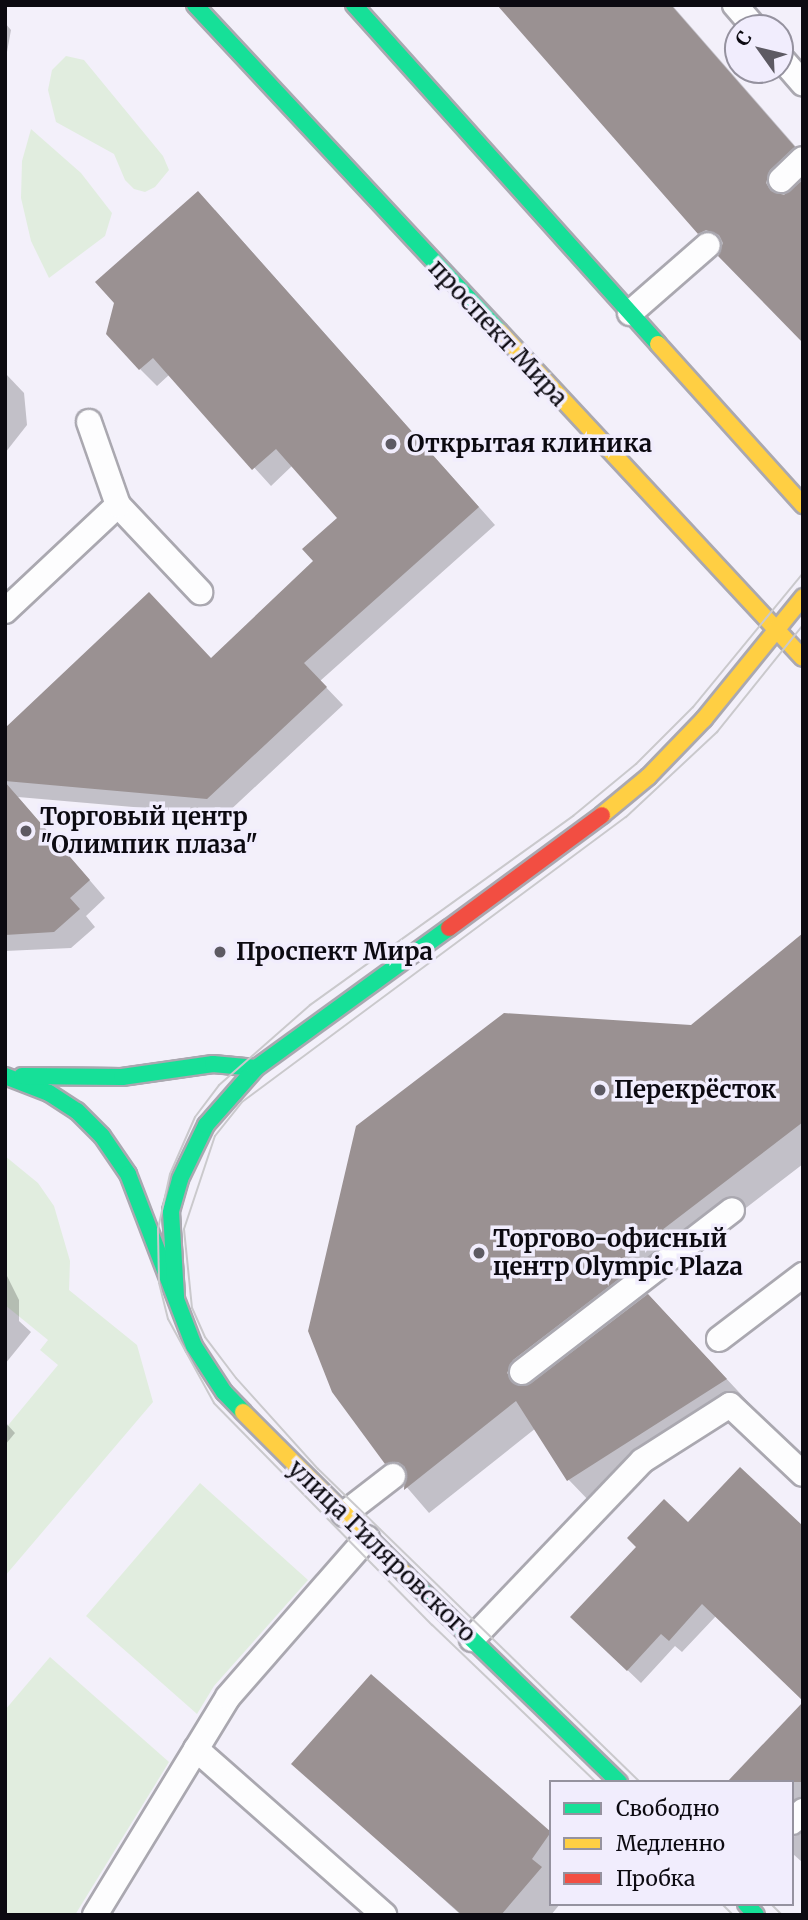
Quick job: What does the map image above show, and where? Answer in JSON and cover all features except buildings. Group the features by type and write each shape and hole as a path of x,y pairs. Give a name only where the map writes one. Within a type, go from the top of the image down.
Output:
{"street":[{"name":"проспект Мира","path":"195,5 803,658"},
{"path":"354,5 803,505"},
{"path":"256,1068 583,830 648,777 704,719 803,597"},
{"name":"улица Гиляровского","path":"5,1076 122,1077 213,1064 256,1068"},
{"name":"улица Гиляровского","path":"176,1296 171,1232 180,1179 206,1125 230,1092 256,1068"},
{"name":"улица Гиляровского","path":"5,1076 49,1093 77,1111 102,1136 128,1174 194,1346 224,1392 367,1538 617,1780"}],"lane":[{"path":"781,180 803,159"},
{"path":"630,313 708,245"},
{"path":"89,422 118,505 200,592"},
{"path":"5,611 118,505"},
{"path":"522,1372 732,1210"},
{"path":"719,1339 803,1275"},
{"path":"472,1639 642,1461 730,1405 803,1474"},
{"path":"344,1514 393,1476"},
{"path":"95,1915 228,1697 367,1538"},
{"path":"196,1749 384,1915"}],"green space":[{"path":"66,56 84,60 163,156 169,170 155,187 145,192 134,189 125,180 114,154 56,122 48,90 52,70"},
{"path":"31,129 81,173 112,213 105,236 49,278 31,241 21,198 22,161"},
{"path":"5,1156 38,1183 54,1206 70,1261 69,1290 137,1345 153,1402 5,1576 5,1429 58,1365 40,1350 48,1340 5,1305"},
{"path":"200,1483 308,1580 214,1686 197,1714 86,1616"},
{"path":"50,1657 169,1762 75,1915 5,1915 5,1710"}],"tram line":[{"path":"594,1780 432,1625 214,1403 168,1319 159,1283 158,1229 170,1174 195,1117 219,1085 310,1005 573,816 636,764 693,707 803,573"},
{"path":"638,1780 318,1469 236,1378 205,1337 192,1308 184,1229 215,1136 242,1102 626,817 717,732 803,625"},
{"path":"724,1906 733,1915"},
{"path":"773,1906 782,1915"}],"traffic: fast":[{"path":"195,5 499,331"},
{"path":"354,5 658,344"},
{"path":"176,1296 171,1211 180,1179 206,1125 256,1068 449,928"},
{"path":"22,1076 122,1077 213,1064 256,1068"},
{"path":"5,1076 49,1093 77,1111 102,1136 128,1174 194,1346 224,1392 243,1412"},
{"path":"406,1575 617,1780"},
{"path":"748,1906 756,1915"}],"traffic: slow":[{"path":"499,331 803,658"},
{"path":"658,344 803,505"},
{"path":"602,815 648,777 704,719 803,597"},
{"path":"243,1412 406,1575"}],"traffic: jam":[{"path":"449,928 602,815"}],"place":[{"name":"Открытая клиника","path":"391,444"},
{"name":"Торговый центр \"Олимпик плаза\"","path":"26,831"},
{"name":"Проспект Мира","path":"220,952"},
{"name":"Перекрёсток","path":"600,1090"},
{"name":"Торгово-офисный центр Olympic Plaza","path":"479,1253"}]}
